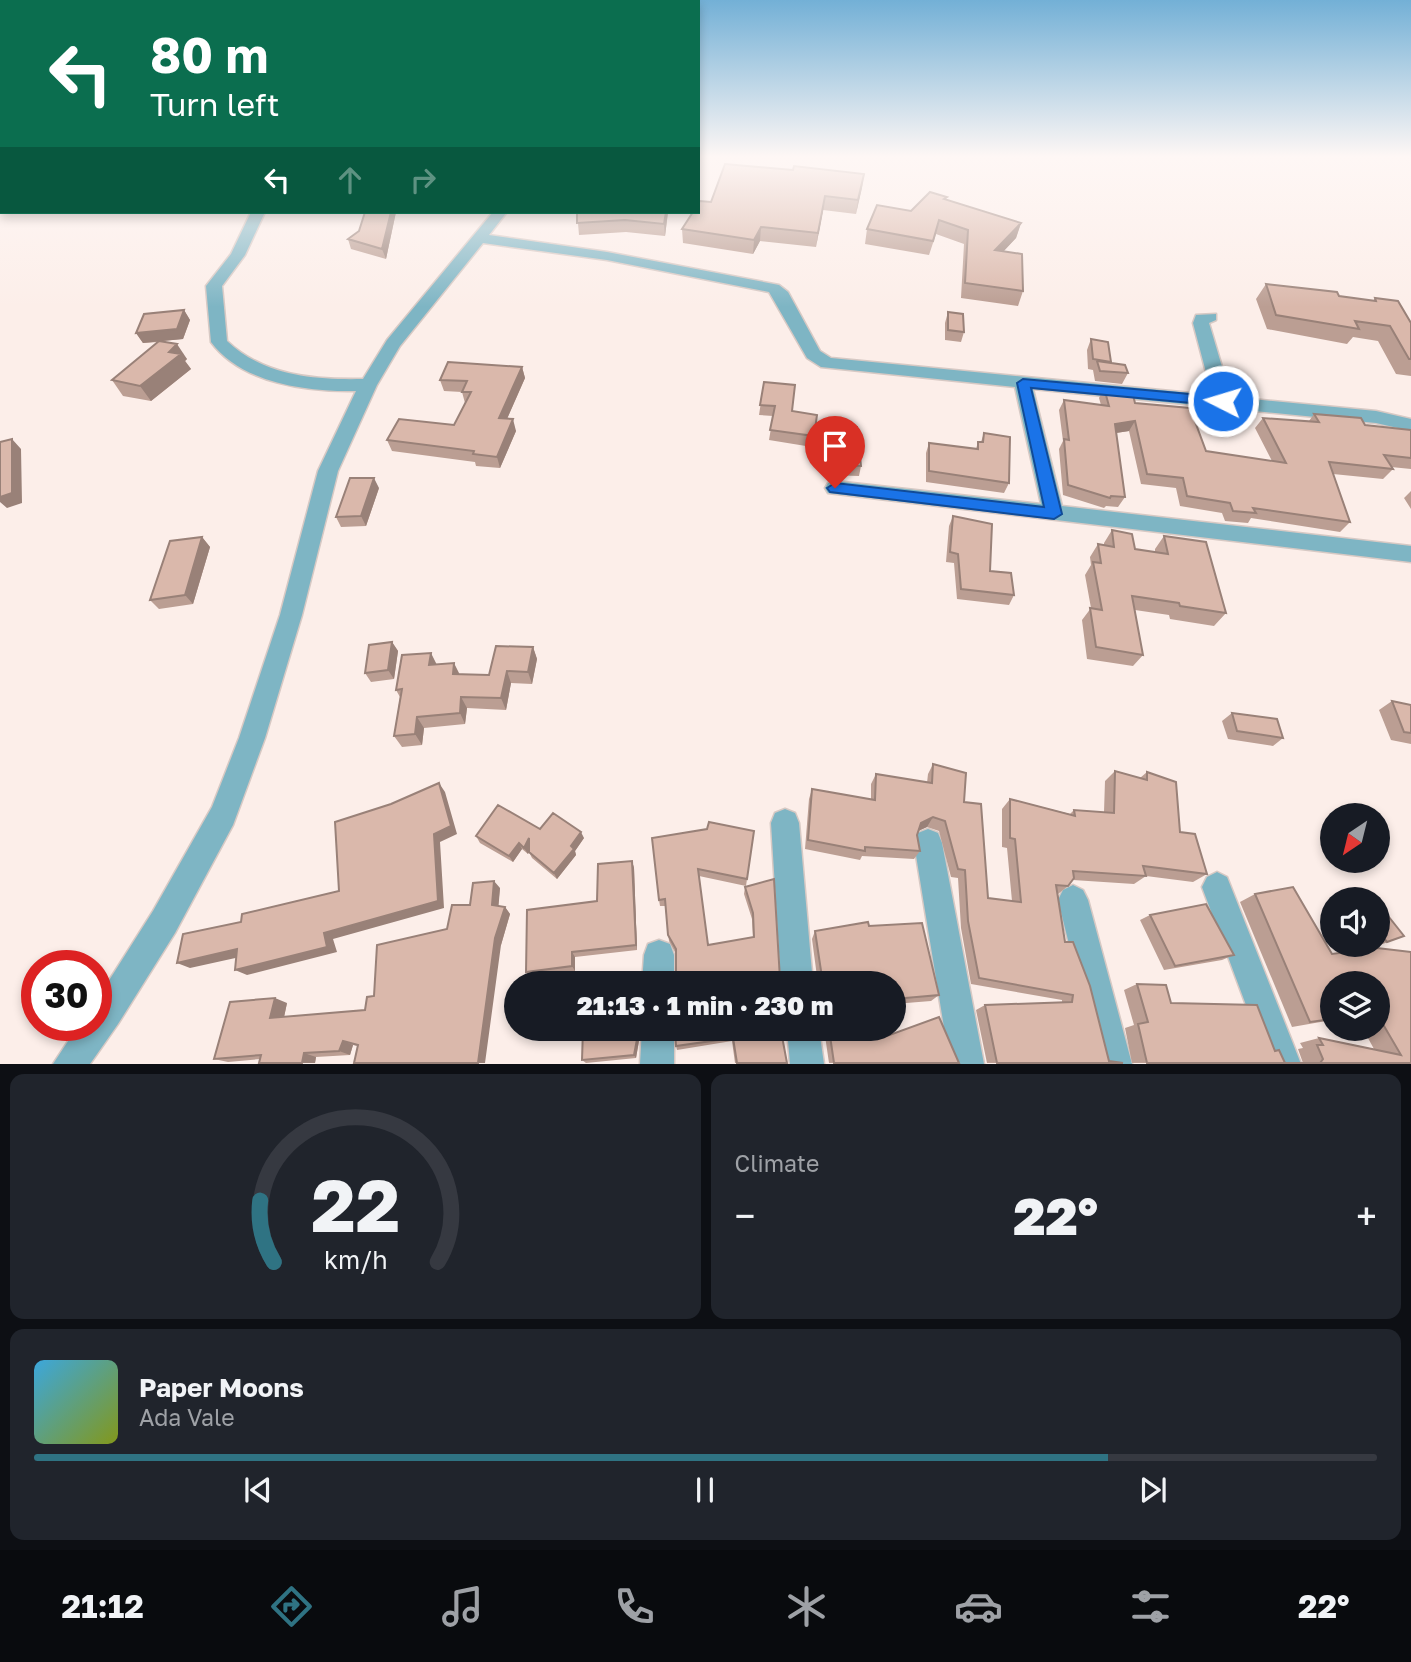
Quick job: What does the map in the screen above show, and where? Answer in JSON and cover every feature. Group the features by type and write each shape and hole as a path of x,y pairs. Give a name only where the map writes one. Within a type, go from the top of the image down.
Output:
{"street":[{"path":"257,214 237,255 214,286 219,342 234,354 307,384 368,385"},
{"path":"69,1063 107,1013 164,922 223,815 252,738 291,615 328,471 368,385 393,344 499,214"},
{"path":"481,238 607,256 774,288 780,292 813,354 827,363 1376,417 1411,425"},
{"path":"1210,317 1202,318 1201,323 1223,401"},
{"path":"1023,383 1054,514"},
{"path":"835,488 1411,554"},
{"path":"785,823 796,971"},
{"path":"928,843 967,1063"},
{"path":"1217,887 1285,1063"},
{"path":"1073,900 1116,1063"},
{"path":"657,1063 658,1041"},
{"path":"804,1041 807,1063"}],"building":[{"path":"700,208 823,208 818,233 761,227 754,240 682,229 692,214 700,214"},
{"path":"876,208 911,211 914,208 972,208 1021,223 995,250 1022,254 1023,291 965,283 968,230 939,220 933,241 867,229"},
{"path":"364,214 391,214 382,249 348,239 359,231"},
{"path":"577,214 666,214 664,224 625,220 577,223"},
{"path":"1266,284 1337,292 1339,296 1376,301 1375,298 1398,301 1411,323 1411,359 1390,326 1355,321 1359,329 1276,315"},
{"path":"184,310 177,329 136,333 144,314"},
{"path":"948,312 963,314 964,332 948,330"},
{"path":"1091,339 1108,342 1111,362 1093,359"},
{"path":"159,341 177,344 169,352 181,354 140,386 112,380"},
{"path":"1097,361 1125,365 1128,373 1100,371"},
{"path":"448,362 522,367 499,418 513,419 497,457 473,454 474,451 387,440 399,419 454,425 471,392 462,392 467,381 440,380"},
{"path":"764,382 795,385 792,411 817,415 814,436 770,430 775,406 760,405"},
{"path":"1104,388 1132,391 1135,403 1190,408 1206,451 1286,463 1263,418 1319,422 1314,414 1361,418 1365,425 1411,430 1411,458 1384,455 1393,469 1329,462 1350,522 1253,508 1256,513 1233,511 1230,503 1187,496 1183,478 1147,474 1135,421 1115,424 1125,497 1110,498 1068,485 1064,439 1069,440 1064,400 1109,406"},
{"path":"824,426 857,427 861,466 826,464"},
{"path":"984,433 1010,437 1009,483 929,471 929,443 978,449 978,442 983,442"},
{"path":"12,439 12,493 0,497 0,442"},
{"path":"350,478 374,478 361,516 336,517"},
{"path":"953,516 992,524 990,571 1011,573 1014,595 961,589 958,554 950,552"},
{"path":"1112,530 1132,534 1135,549 1168,554 1164,536 1206,542 1226,613 1132,596 1143,655 1096,647 1090,608 1102,610 1093,562 1101,563 1098,544 1114,547"},
{"path":"202,537 185,595 150,600 170,541"},
{"path":"392,642 388,670 365,673 369,645"},
{"path":"496,646 533,647 528,672 507,671 501,698 461,697 460,713 417,717 415,734 394,736 402,689 396,690 402,655 431,653 429,665 454,663 453,674 489,675"},
{"path":"1392,701 1411,705 1411,733 1404,732"},
{"path":"1232,713 1277,719 1283,738 1237,731"},
{"path":"933,764 966,773 964,802 981,804 988,898 1021,902 1015,839 1010,838 1010,799 1075,816 1074,810 1114,813 1115,771 1147,780 1147,772 1176,782 1180,832 1195,834 1207,874 1143,866 1146,876 1073,871 1074,878 1068,886 1056,885 1065,942 1073,942 1090,986 1109,1061 1123,1063 997,1063 985,1005 1072,1002 1073,995 979,978 968,921 965,870 958,869 945,821 933,817 921,823 917,835 920,851 865,847 865,851 808,840 812,789 875,800 876,774 932,783"},
{"path":"439,783 451,826 434,834 438,901 324,933 327,947 235,970 237,949 177,963 183,934 241,922 242,914 339,891 335,822 391,804"},
{"path":"498,805 540,829 553,813 581,832 571,846 574,849 554,873 529,852 529,838 524,848 519,843 509,856 476,836"},
{"path":"709,822 754,831 747,879 698,869 708,945 754,937 753,913 745,887 774,879 780,971 676,971 676,949 668,935 665,899 659,900 652,838 707,829"},
{"path":"632,861 636,945 572,952 572,966 526,971 527,910 597,901 598,864"},
{"path":"494,881 492,905 505,907 495,938 478,1063 354,1063 358,1045 343,1041 339,1051 304,1053 302,1063 259,1063 261,1055 214,1059 230,1002 275,998 270,1018 365,1010 367,997 374,996 377,945 447,929 452,905 470,905 473,883"},
{"path":"1293,887 1320,933 1320,957 1390,957 1390,950 1411,952 1411,1063 1320,1063 1323,1059 1317,1045 1323,1045 1321,1041 1333,1041 1401,1055 1390,1036 1390,971 1320,971 1320,1021 1310,1022 1255,894"},
{"path":"1206,904 1234,955 1175,966 1150,915"},
{"path":"1390,918 1404,936 1390,941"},
{"path":"868,922 869,926 922,923 939,995 906,998 906,971 821,971 815,931"},
{"path":"1137,984 1166,985 1171,1003 1257,1005 1275,1051 1279,1050 1285,1063 1147,1063 1138,1024 1148,1022"},
{"path":"939,1017 959,1063 834,1063 831,1041 906,1041 906,1029"},
{"path":"583,1041 637,1041 634,1055 582,1060"},
{"path":"676,1041 712,1041 676,1046"},
{"path":"733,1041 783,1041 787,1063 737,1063"}],"route":[{"path":"835,488 1054,514 1023,383 1223,401"}]}
